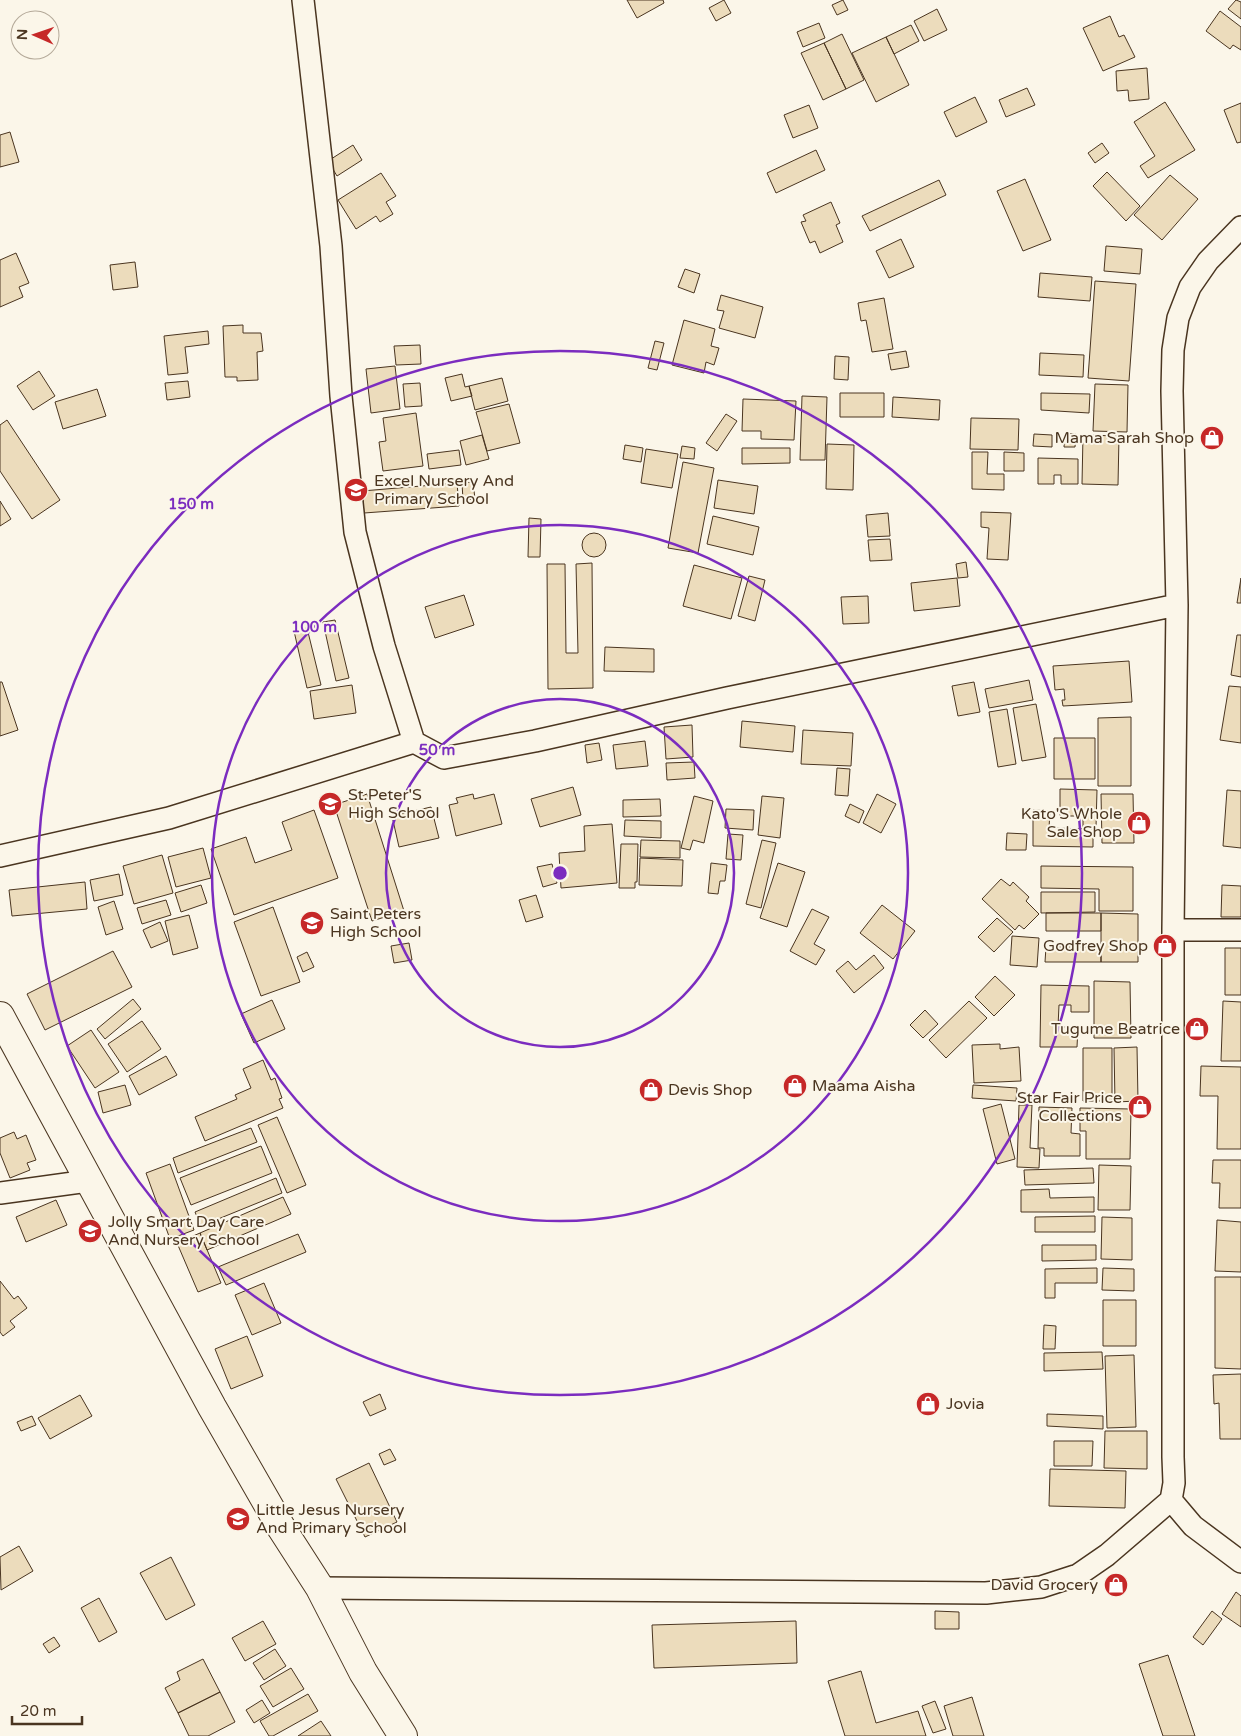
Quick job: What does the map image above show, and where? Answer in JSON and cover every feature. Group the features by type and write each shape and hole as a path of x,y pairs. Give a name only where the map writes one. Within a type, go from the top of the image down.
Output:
{"street":[{"path":"304,0 331,246 341,396 354,532 384,646 414,742 444,758 453,757 535,742 736,696 929,655 1177,606"},
{"path":"320,1588 986,1593 1041,1587 1078,1575 1108,1555 1171,1500 1174,1483 1173,930 1177,606 1172,391 1173,350 1178,318 1190,287 1208,261 1241,227"},
{"path":"0,856 169,818 414,742"},
{"path":"1173,930 1241,930"},
{"path":"0,1016 88,1182 212,1407 282,1529 320,1588 363,1672 403,1736"},
{"path":"0,1193 88,1182"},
{"path":"1171,1500 1193,1526 1241,1562"}],"building":[{"path":"627,0 663,0 664,3 637,18"},
{"path":"724,0 731,13 716,21 709,8"},
{"path":"843,0 848,10 837,15 832,5"},
{"path":"1236,0 1241,2 1241,19 1228,9"},
{"path":"937,9 947,30 924,41 914,21"},
{"path":"1220,11 1241,27 1241,50 1233,45 1230,49 1206,31"},
{"path":"1110,16 1119,37 1124,35 1135,57 1103,71 1083,28"},
{"path":"819,23 825,38 803,47 797,32"},
{"path":"911,25 919,41 894,54 886,37"},
{"path":"842,34 864,80 846,89 824,43"},
{"path":"886,37 909,85 876,102 852,53"},
{"path":"824,43 846,89 823,100 801,53"},
{"path":"1147,68 1149,99 1129,101 1128,90 1117,91 1116,71"},
{"path":"1027,88 1035,105 1006,117 999,100"},
{"path":"975,97 987,122 956,137 944,112"},
{"path":"1165,102 1195,150 1148,178 1140,166 1155,156 1134,122"},
{"path":"1241,103 1241,142 1237,143 1224,110"},
{"path":"809,105 818,128 793,138 784,115"},
{"path":"10,132 19,162 0,167 0,135"},
{"path":"1102,143 1109,153 1095,163 1088,153"},
{"path":"353,145 362,160 337,176 328,161"},
{"path":"816,150 825,170 776,193 767,173"},
{"path":"1107,172 1140,206 1126,221 1093,186"},
{"path":"381,173 396,196 386,202 393,214 380,222 376,216 356,229 338,200"},
{"path":"1170,175 1198,199 1162,240 1134,215"},
{"path":"1025,179 1051,240 1023,251 997,191"},
{"path":"939,180 946,195 870,231 862,216"},
{"path":"831,202 840,223 836,225 843,242 820,253 815,241 810,243 801,222 806,221 803,215"},
{"path":"901,239 914,267 889,278 876,251"},
{"path":"1106,246 1142,249 1140,274 1104,271"},
{"path":"16,253 29,283 19,287 23,297 0,307 0,260"},
{"path":"135,262 138,287 113,290 110,265"},
{"path":"685,269 700,274 694,293 678,287"},
{"path":"1040,273 1092,277 1090,301 1038,297"},
{"path":"1095,281 1136,284 1129,381 1088,378"},
{"path":"721,295 763,307 755,338 719,328 724,311 717,310"},
{"path":"884,298 893,349 872,352 866,320 861,321 858,303"},
{"path":"684,320 715,329 711,346 719,348 714,365 706,362 704,373 672,365"},
{"path":"243,325 243,333 261,333 263,351 257,352 258,380 237,381 237,377 225,377 223,326"},
{"path":"208,331 209,344 185,347 188,373 168,375 164,336"},
{"path":"655,341 664,343 657,370 648,368"},
{"path":"420,345 421,364 396,365 394,346"},
{"path":"906,351 909,367 891,370 888,354"},
{"path":"1040,353 1084,355 1083,377 1039,375"},
{"path":"835,356 849,357 848,380 834,379"},
{"path":"395,366 400,409 371,413 366,369"},
{"path":"39,371 55,396 33,410 17,386"},
{"path":"462,374 465,387 469,386 472,396 451,401 445,378"},
{"path":"502,378 508,401 475,410 469,386"},
{"path":"188,381 190,397 167,400 165,383"},
{"path":"420,383 422,406 405,407 403,384"},
{"path":"1095,384 1128,385 1127,432 1093,431"},
{"path":"97,389 106,416 63,429 55,402"},
{"path":"840,393 884,393 884,417 840,417"},
{"path":"1041,393 1090,394 1089,413 1041,410"},
{"path":"802,396 827,397 825,460 800,460"},
{"path":"893,397 940,400 939,420 892,417"},
{"path":"743,399 796,401 794,440 761,439 761,431 742,431"},
{"path":"509,404 520,443 487,451 476,412"},
{"path":"416,413 423,466 383,471 379,442 386,441 383,418"},
{"path":"726,414 737,421 717,451 706,443"},
{"path":"971,418 1019,419 1018,450 970,449"},
{"path":"7,420 60,500 32,519 0,471 0,425"},
{"path":"1065,433 1076,434 1075,447 1064,447"},
{"path":"1034,434 1052,435 1052,447 1033,446"},
{"path":"482,435 489,459 466,465 460,441"},
{"path":"1083,435 1119,436 1118,485 1082,484"},
{"path":"827,444 854,445 853,490 826,489"},
{"path":"625,445 643,448 641,462 623,459"},
{"path":"682,446 695,448 694,459 680,458"},
{"path":"742,448 790,448 790,463 742,464"},
{"path":"646,449 678,454 672,488 641,483"},
{"path":"459,450 461,465 429,469 427,454"},
{"path":"972,452 988,452 987,474 1004,474 1004,490 972,489"},
{"path":"1004,452 1024,453 1024,471 1004,471"},
{"path":"1038,458 1078,459 1078,484 1061,484 1061,475 1054,475 1054,484 1038,484"},
{"path":"683,462 714,468 698,553 668,548"},
{"path":"718,480 758,486 754,514 714,508"},
{"path":"473,482 475,499 463,500 462,483"},
{"path":"457,483 459,506 364,513 362,491"},
{"path":"0,501 11,519 0,526"},
{"path":"981,512 1011,513 1008,560 987,559 989,528 981,527"},
{"path":"888,513 890,536 868,537 866,515"},
{"path":"713,516 759,527 753,555 707,544"},
{"path":"529,518 541,519 540,557 528,557"},
{"path":"594,533 603,536 606,545 603,554 594,557 585,554 582,545 585,536"},
{"path":"890,539 892,560 870,561 868,540"},
{"path":"966,562 968,577 958,578 956,564"},
{"path":"592,563 593,688 548,689 547,564 565,564 566,653 578,653 576,564"},
{"path":"694,565 742,578 731,619 683,606"},
{"path":"749,576 765,580 755,621 738,616"},
{"path":"957,578 960,606 914,611 911,583"},
{"path":"1241,578 1241,603 1237,603"},
{"path":"464,595 474,625 435,638 425,607"},
{"path":"868,596 869,623 843,624 841,597"},
{"path":"335,620 349,678 336,681 323,622"},
{"path":"307,628 321,685 307,688 294,631"},
{"path":"1237,635 1241,635 1241,677 1231,675"},
{"path":"605,647 654,649 654,672 604,671"},
{"path":"1129,661 1132,702 1063,706 1062,700 1065,700 1064,689 1055,690 1053,666"},
{"path":"1029,680 1033,700 989,708 985,689"},
{"path":"0,682 2,682 18,730 0,736"},
{"path":"974,682 980,712 958,716 952,686"},
{"path":"352,685 356,713 314,719 310,691"},
{"path":"1229,686 1241,687 1241,743 1220,740"},
{"path":"1036,704 1046,757 1022,761 1013,708"},
{"path":"1007,709 1016,764 998,767 989,712"},
{"path":"1131,717 1131,786 1098,786 1098,718"},
{"path":"742,721 795,726 793,752 740,747"},
{"path":"692,725 693,757 666,759 664,727"},
{"path":"803,730 853,733 851,766 801,764"},
{"path":"1054,738 1095,738 1095,779 1054,779"},
{"path":"645,741 648,766 616,769 613,745"},
{"path":"599,743 602,760 587,763 585,745"},
{"path":"694,762 695,778 667,780 666,763"},
{"path":"837,768 850,769 848,796 835,795"},
{"path":"573,787 581,815 540,827 531,799"},
{"path":"1060,789 1097,790 1096,827 1083,827 1083,816 1060,816"},
{"path":"1227,790 1241,791 1241,848 1223,846"},
{"path":"367,794 404,911 372,921 334,805"},
{"path":"473,794 474,799 494,794 502,824 456,836 449,805 458,803 456,798"},
{"path":"877,794 896,804 881,833 863,823"},
{"path":"1101,794 1133,794 1134,843 1102,843"},
{"path":"694,796 713,801 704,843 693,840 690,850 681,848"},
{"path":"762,796 784,798 780,838 758,835"},
{"path":"660,799 661,816 623,817 623,800"},
{"path":"850,804 864,811 859,823 845,816"},
{"path":"431,807 439,838 399,847 392,816"},
{"path":"726,809 754,810 753,830 725,828"},
{"path":"314,810 338,878 234,915 211,849 246,837 255,863 292,850 282,822"},
{"path":"1033,810 1050,811 1049,828 1093,829 1093,847 1033,846"},
{"path":"625,820 661,821 661,838 624,836"},
{"path":"612,824 617,883 561,888 559,853 585,851 584,826"},
{"path":"1007,833 1027,834 1026,850 1006,850"},
{"path":"728,834 743,835 741,860 726,859"},
{"path":"641,840 680,841 680,858 640,857"},
{"path":"762,840 776,843 761,908 746,904"},
{"path":"621,844 638,844 637,882 635,882 635,888 619,888"},
{"path":"203,848 211,878 176,887 168,857"},
{"path":"162,855 173,893 134,904 123,866"},
{"path":"640,858 683,860 682,886 639,885"},
{"path":"711,863 727,865 725,881 720,881 718,894 708,893"},
{"path":"778,863 805,872 787,927 760,918"},
{"path":"552,864 557,883 543,887 537,867"},
{"path":"1041,866 1133,867 1133,911 1099,911 1099,889 1041,888"},
{"path":"119,874 123,895 94,901 90,880"},
{"path":"1001,879 1010,886 1013,882 1029,897 1026,901 1039,914 1024,929 1019,925 1015,930 982,899"},
{"path":"85,882 87,909 12,916 9,890"},
{"path":"201,885 207,903 181,912 175,893"},
{"path":"1222,885 1241,886 1241,917 1221,917"},
{"path":"1041,892 1095,892 1095,912 1041,913"},
{"path":"536,895 543,917 526,922 519,900"},
{"path":"166,900 171,915 142,924 137,908"},
{"path":"114,901 123,929 106,935 98,907"},
{"path":"882,905 915,931 893,959 860,933"},
{"path":"273,907 300,982 261,996 234,922"},
{"path":"812,909 829,917 814,944 825,950 816,965 790,951"},
{"path":"1046,913 1101,913 1101,931 1046,931"},
{"path":"1101,913 1138,914 1138,962 1101,962"},
{"path":"189,915 198,948 173,955 165,921"},
{"path":"997,918 1013,932 994,952 978,937"},
{"path":"160,922 168,941 151,948 143,930"},
{"path":"1012,936 1039,938 1037,967 1010,965"},
{"path":"409,943 412,960 394,963 391,946"},
{"path":"1046,947 1101,947 1101,962 1045,962"},
{"path":"1225,948 1241,948 1241,995 1225,995"},
{"path":"113,951 132,987 45,1030 27,994"},
{"path":"307,952 314,967 303,972 297,957"},
{"path":"874,955 884,968 854,993 836,971 848,961 856,970"},
{"path":"995,976 1015,995 994,1016 975,997"},
{"path":"1094,981 1130,982 1131,1038 1094,1038"},
{"path":"1041,985 1089,986 1089,1012 1071,1012 1071,1005 1059,1005 1058,1027 1078,1027 1077,1047 1040,1047"},
{"path":"133,999 141,1009 105,1039 97,1029"},
{"path":"272,1000 285,1029 254,1043 241,1014"},
{"path":"969,1001 987,1018 946,1058 929,1040"},
{"path":"1223,1001 1241,1002 1241,1061 1221,1061"},
{"path":"925,1010 938,1024 923,1038 910,1025"},
{"path":"142,1021 161,1049 127,1072 108,1044"},
{"path":"91,1030 119,1072 95,1088 67,1046"},
{"path":"1000,1044 1000,1049 1019,1047 1021,1081 974,1083 972,1045"},
{"path":"1137,1047 1138,1101 1115,1102 1114,1048"},
{"path":"1083,1048 1112,1048 1112,1101 1083,1101"},
{"path":"166,1056 177,1075 139,1095 129,1076"},
{"path":"263,1060 271,1080 275,1078 282,1098 279,1099 283,1108 205,1141 195,1117 237,1099 235,1095 251,1088 243,1069"},
{"path":"1201,1066 1241,1067 1241,1149 1217,1149 1218,1096 1200,1096"},
{"path":"125,1085 131,1105 103,1113 98,1092"},
{"path":"973,1085 1017,1088 1016,1101 972,1098"},
{"path":"1001,1104 1015,1159 997,1164 983,1109"},
{"path":"1019,1105 1032,1105 1030,1148 1040,1149 1039,1168 1017,1167"},
{"path":"1039,1107 1072,1108 1071,1133 1080,1134 1080,1156 1044,1156 1044,1148 1038,1148"},
{"path":"1080,1108 1131,1109 1130,1159 1086,1159 1086,1131 1080,1131"},
{"path":"277,1117 306,1185 287,1193 258,1125"},
{"path":"251,1128 257,1142 178,1173 173,1158"},
{"path":"14,1132 17,1139 26,1135 36,1160 27,1163 30,1170 10,1178 0,1153 0,1138"},
{"path":"261,1146 272,1173 191,1205 180,1178"},
{"path":"1213,1160 1241,1160 1241,1208 1219,1208 1220,1183 1212,1183"},
{"path":"170,1164 194,1230 170,1239 146,1173"},
{"path":"1099,1165 1131,1166 1130,1210 1098,1210"},
{"path":"1093,1168 1094,1183 1025,1185 1024,1170"},
{"path":"276,1178 282,1193 201,1226 195,1212"},
{"path":"1049,1189 1050,1198 1094,1197 1094,1212 1021,1212 1021,1190"},
{"path":"283,1197 291,1214 207,1250 200,1233"},
{"path":"56,1200 67,1225 26,1242 16,1217"},
{"path":"1095,1216 1095,1232 1035,1232 1035,1217"},
{"path":"1102,1217 1132,1218 1132,1260 1101,1259"},
{"path":"1217,1220 1241,1222 1241,1272 1215,1271"},
{"path":"200,1233 221,1283 198,1292 177,1243"},
{"path":"298,1234 306,1252 226,1285 218,1267"},
{"path":"1042,1245 1096,1245 1096,1260 1042,1261"},
{"path":"1097,1268 1097,1283 1055,1283 1055,1298 1045,1298 1045,1269"},
{"path":"1103,1268 1134,1269 1134,1291 1102,1290"},
{"path":"1215,1277 1241,1277 1241,1369 1215,1368"},
{"path":"0,1281 14,1299 18,1296 27,1308 10,1321 15,1327 3,1336 0,1332"},
{"path":"264,1283 281,1323 252,1335 235,1295"},
{"path":"1103,1300 1136,1300 1136,1346 1103,1346"},
{"path":"1044,1325 1056,1326 1055,1349 1043,1349"},
{"path":"247,1336 263,1376 231,1389 215,1349"},
{"path":"1102,1352 1103,1369 1044,1371 1044,1353"},
{"path":"1134,1355 1136,1427 1107,1428 1105,1356"},
{"path":"1241,1374 1241,1439 1220,1439 1219,1403 1214,1404 1213,1375"},
{"path":"380,1394 386,1409 370,1416 363,1402"},
{"path":"80,1395 92,1416 50,1439 38,1418"},
{"path":"1047,1414 1103,1416 1103,1429 1047,1426"},
{"path":"32,1416 36,1425 21,1431 17,1422"},
{"path":"1105,1431 1147,1431 1147,1469 1104,1468"},
{"path":"1054,1441 1093,1441 1092,1466 1054,1466"},
{"path":"390,1449 396,1460 384,1465 379,1454"},
{"path":"369,1463 397,1522 365,1537 336,1479"},
{"path":"1050,1469 1126,1471 1125,1508 1049,1506"},
{"path":"19,1546 33,1571 1,1590 0,1557"},
{"path":"171,1557 195,1605 166,1620 140,1573"},
{"path":"1236,1592 1241,1596 1241,1627 1222,1614"},
{"path":"99,1598 117,1632 99,1642 81,1608"},
{"path":"935,1611 959,1612 959,1629 935,1629"},
{"path":"1212,1611 1222,1619 1203,1645 1193,1637"},
{"path":"263,1621 276,1644 245,1661 232,1638"},
{"path":"796,1621 797,1663 654,1668 652,1625"},
{"path":"54,1637 60,1646 49,1653 43,1644"},
{"path":"275,1649 286,1666 264,1680 253,1663"},
{"path":"1168,1655 1195,1736 1163,1736 1139,1664"},
{"path":"203,1659 220,1692 178,1713 165,1688 180,1680 177,1672"},
{"path":"291,1668 304,1689 273,1707 260,1686"},
{"path":"861,1671 876,1723 918,1711 926,1736 845,1736 828,1681"},
{"path":"220,1692 235,1722 208,1736 189,1736 178,1713"},
{"path":"308,1694 318,1711 273,1736 269,1736 260,1721"},
{"path":"972,1697 984,1736 953,1736 944,1706"},
{"path":"262,1700 270,1713 254,1723 246,1710"},
{"path":"935,1701 946,1729 933,1733 922,1706"},
{"path":"321,1721 331,1736 298,1736"}],"place":[{"name":"Mama Sarah Shop","path":"1212,438"},
{"name":"Excel Nursery And Primary School","path":"356,490"},
{"name":"St.Peter'S High School","path":"330,804"},
{"name":"Kato'S Whole Sale Shop","path":"1139,823"},
{"name":"Saint Peters High School","path":"312,923"},
{"name":"Godfrey Shop","path":"1165,946"},
{"name":"Tugume Beatrice","path":"1197,1029"},
{"name":"Maama Aisha","path":"795,1086"},
{"name":"Devis Shop","path":"651,1090"},
{"name":"Star Fair Price Collections","path":"1140,1107"},
{"name":"Jolly Smart Day Care And Nursery School","path":"90,1231"},
{"name":"Jovia","path":"928,1404"},
{"name":"Little Jesus Nursery And Primary School","path":"238,1519"},
{"name":"David Grocery","path":"1116,1585"}]}
